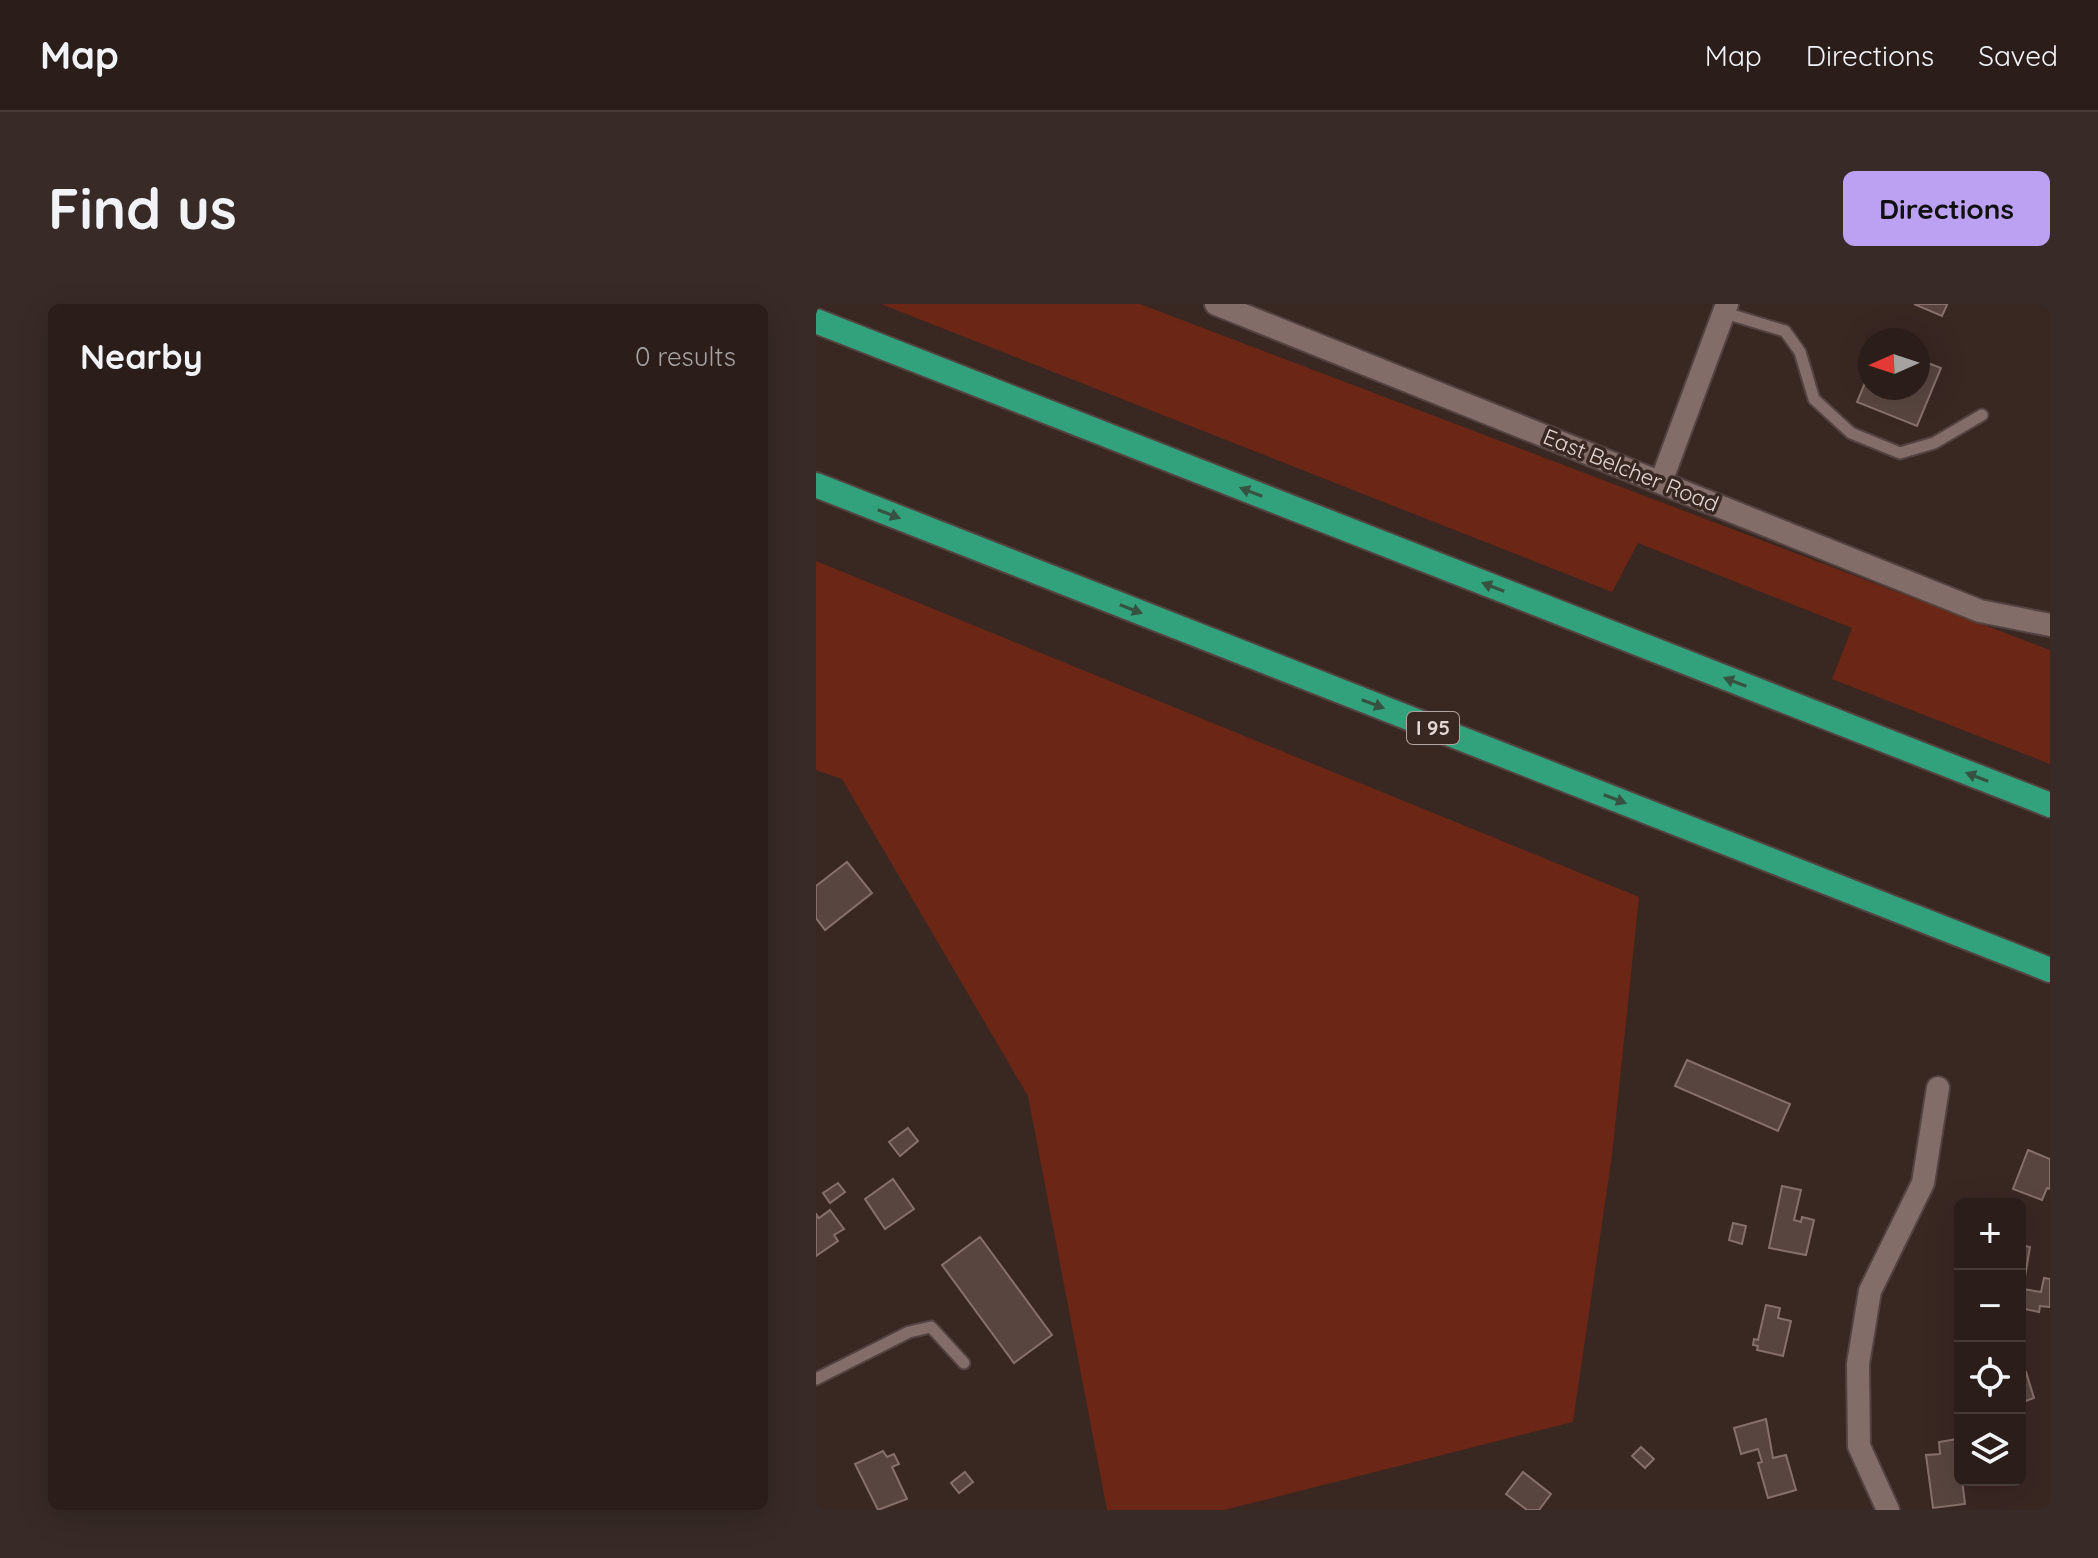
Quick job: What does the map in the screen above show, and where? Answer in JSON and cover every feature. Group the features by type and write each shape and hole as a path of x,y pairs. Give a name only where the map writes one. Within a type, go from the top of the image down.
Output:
{"highway":[{"path":"816,321 2050,805"},
{"name":"I 95","path":"816,485 2050,970"}],"street":[{"name":"East Belcher Road","path":"1216,304 1980,611 2050,625"},
{"path":"1661,482 1726,308"},
{"path":"1888,1510 1859,1446 1858,1364 1870,1291 1923,1183 1938,1088"}],"lane":[{"path":"1726,308 1785,331 1800,352 1814,399 1851,433 1900,453 1934,443 1982,415"},
{"path":"816,1379 909,1332 931,1327 964,1363"}],"shaded area":[{"path":"881,304 1140,304 2050,650 2050,764 1832,679 1852,628 1638,543 1612,592"},
{"path":"816,561 1639,897 1612,1155 1573,1422 1224,1510 1107,1510 1028,1096 842,779 816,770"}],"building":[{"path":"1914,304 1945,304 1947,305 1942,316"},
{"path":"1930,364 1941,368 1930,395"},
{"path":"1858,400 1928,400 1917,426 1857,402"},
{"path":"847,862 872,893 825,930 816,918 816,886"},
{"path":"1687,1060 1790,1104 1778,1131 1675,1086"},
{"path":"908,1128 918,1141 900,1156 889,1142"},
{"path":"2028,1150 2050,1159 2050,1189 2047,1188 2042,1200 2013,1189"},
{"path":"893,1179 914,1209 885,1229 865,1199"},
{"path":"838,1183 845,1192 830,1203 823,1193"},
{"path":"1782,1186 1801,1190 1794,1220 1801,1222 1802,1217 1814,1220 1806,1255 1769,1248"},
{"path":"830,1210 844,1229 834,1235 838,1241 816,1256 816,1214 819,1218"},
{"path":"1733,1223 1746,1226 1742,1244 1729,1240"},
{"path":"980,1237 1052,1335 1014,1363 942,1265"},
{"path":"2026,1246 2030,1247 2026,1271"},
{"path":"2044,1278 2050,1279 2050,1307 2040,1306 2039,1312 2026,1309 2026,1290 2041,1292"},
{"path":"1766,1305 1780,1308 1778,1318 1791,1321 1783,1356 1757,1350 1758,1346 1753,1345 1754,1339 1758,1340"},
{"path":"2026,1372 2034,1398 2026,1401"},
{"path":"1766,1419 1773,1458 1786,1455 1796,1490 1768,1498 1758,1463 1762,1462 1758,1449 1741,1454 1734,1428"},
{"path":"1954,1440 1954,1486 1963,1486 1965,1504 1933,1508 1926,1455 1940,1454 1939,1442"},
{"path":"1641,1447 1654,1459 1645,1468 1632,1456"},
{"path":"883,1451 887,1457 894,1454 899,1464 892,1467 907,1499 878,1510 855,1464"},
{"path":"965,1472 973,1482 959,1493 951,1483"},
{"path":"1523,1472 1551,1494 1539,1510 1527,1510 1506,1494"}]}
